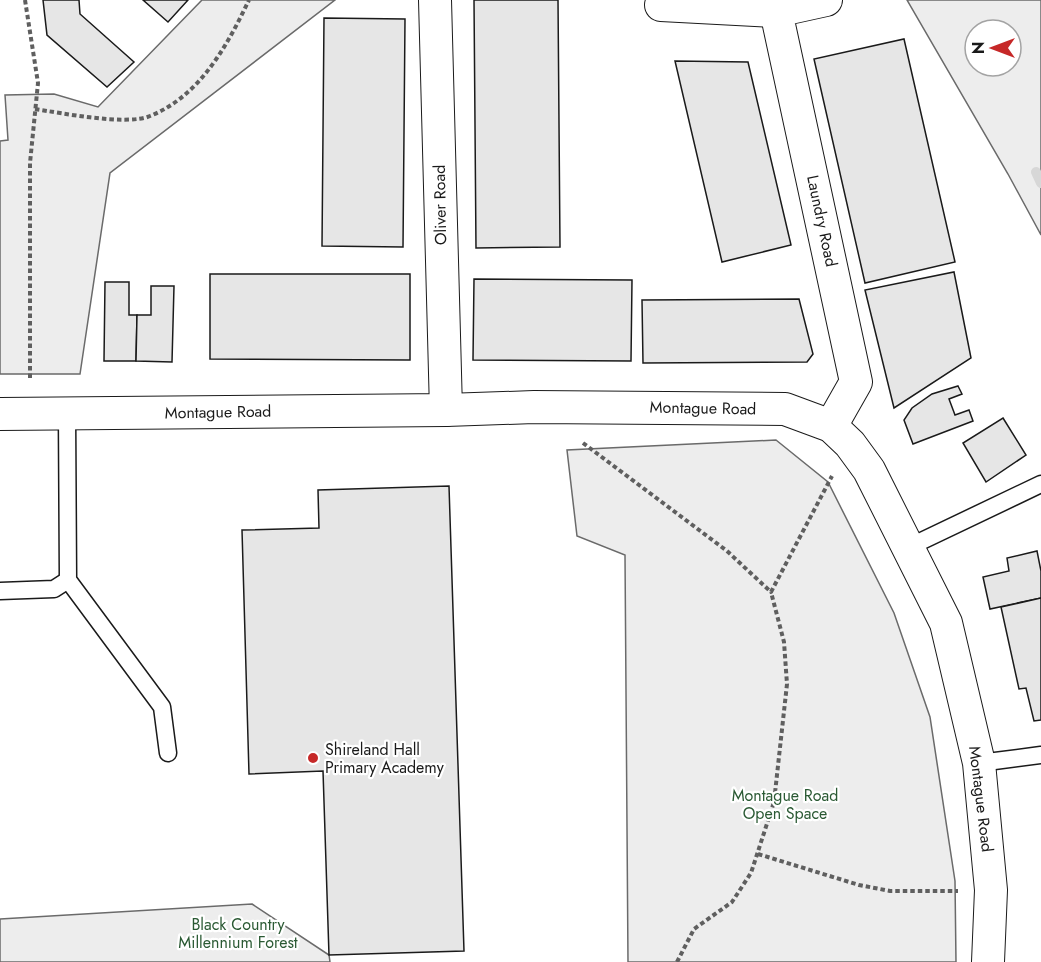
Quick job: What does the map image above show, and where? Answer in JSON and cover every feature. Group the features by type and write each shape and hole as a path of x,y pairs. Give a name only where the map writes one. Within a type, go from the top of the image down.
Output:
{"street":[{"name":"Oliver Road","path":"435,0 446,410"},
{"path":"661,5 777,10 826,0"},
{"name":"Laundry Road","path":"777,10 856,382 840,435"},
{"name":"Montague Road","path":"15,414 446,410 534,407 785,409 840,435 869,470 946,623 979,763 991,890 988,962"}],"lane":[{"path":"67,413 68,580 162,707 168,753"},
{"path":"909,547 1041,484"},
{"path":"0,591 54,589 68,580"},
{"path":"979,763 1041,755"}],"path":[{"path":"15,414 30,163 38,83 26,0"},
{"path":"35,109 120,119 148,117 191,91 228,43 249,0"},
{"path":"771,592 840,435"},
{"path":"582,442 719,544 771,592 784,642 787,684 774,802 758,854 751,873 732,902 694,929 677,962"},
{"path":"758,854 859,885 890,891 959,891"}],"shaded area":[{"path":"202,0 335,0 110,173 80,374 0,374 0,141 8,140 5,95 54,94 98,107"},
{"path":"907,0 1041,0 1041,235 1008,174"},
{"name":"Montague Road Open Space","path":"776,440 828,482 894,613 930,717 955,881 956,962 628,962 625,555 577,536 567,450"},
{"name":"Black Country Millennium Forest","path":"252,904 329,955 330,962 0,962 0,919"}],"building":[{"path":"43,0 79,0 80,14 134,62 107,87 47,35"},
{"path":"143,0 188,0 168,22"},
{"path":"474,0 558,0 560,247 476,248"},
{"path":"324,18 405,19 403,247 322,246"},
{"path":"904,39 955,262 865,283 814,59"},
{"path":"675,61 748,62 791,245 722,262"},
{"path":"954,272 971,358 894,408 865,290"},
{"path":"210,274 410,274 410,360 210,359"},
{"path":"474,279 632,280 631,361 473,360"},
{"path":"105,282 129,282 129,315 137,315 136,361 104,361"},
{"path":"151,286 174,286 172,362 136,361 137,315 151,315"},
{"path":"799,299 813,354 807,362 643,363 642,300"},
{"path":"958,386 962,394 949,399 955,415 969,410 973,421 913,444 904,420 912,408 932,394"},
{"path":"1003,418 1026,455 986,482 963,443"},
{"path":"449,486 464,951 329,955 323,771 249,774 242,530 319,528 318,490"},
{"path":"1037,551 1041,571 1041,598 990,609 983,577 1009,571 1007,558"},
{"path":"1041,598 1041,720 1034,721 1026,688 1019,689 1001,607"}],"waterway":[{"path":"1036,172 1041,183"}],"place":[{"name":"Shireland Hall Primary Academy","path":"313,758"}]}
